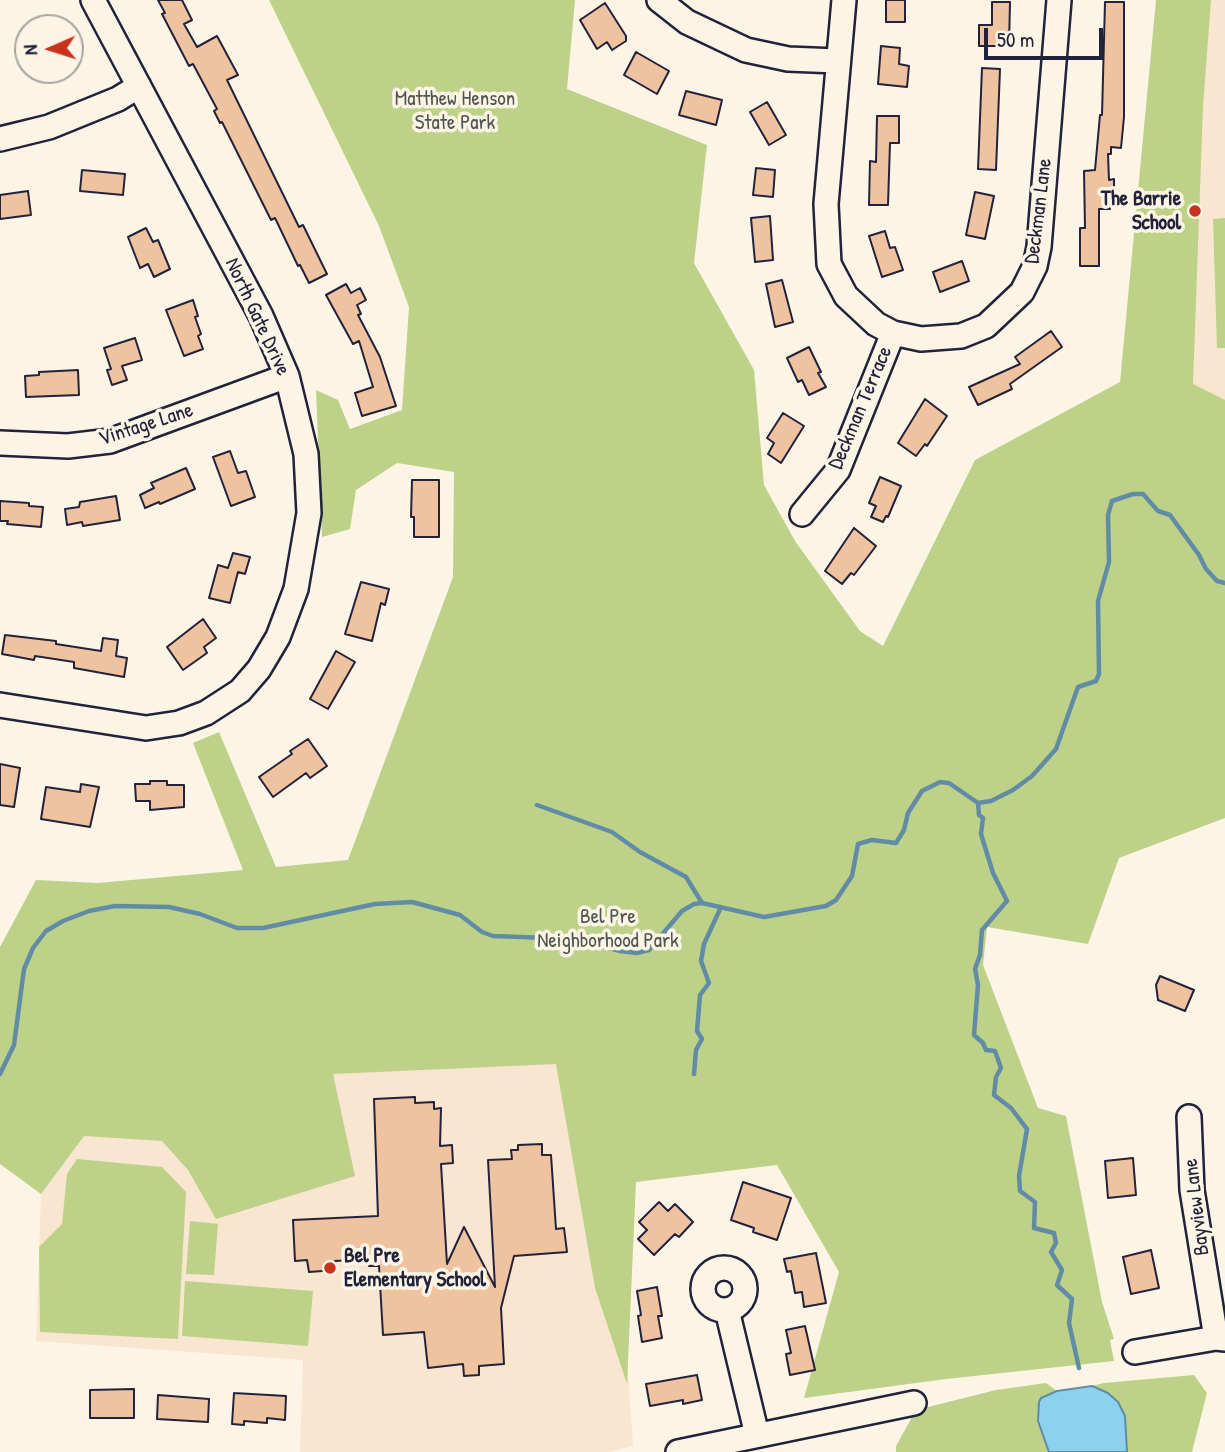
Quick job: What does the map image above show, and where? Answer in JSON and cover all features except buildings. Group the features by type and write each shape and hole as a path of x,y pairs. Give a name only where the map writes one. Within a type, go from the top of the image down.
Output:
{"street":[{"name":"North Gate Drive","path":"0,705 146,728 179,723 206,713 240,691 259,669 278,637 296,589 309,513 306,454 287,376 261,316 93,0"},
{"path":"659,0 687,22 746,50 788,59 837,61"},
{"name":"Deckman Lane","path":"844,0 826,204 829,264 846,296 876,324 893,333 921,339 961,335 986,327 1022,292 1035,266 1039,247 1059,0"},
{"path":"0,139 49,127 118,99 139,86"},
{"name":"Deckman Terrace","path":"802,514 838,470 893,333"},
{"name":"Vintage Lane","path":"0,443 68,446 110,441 287,376"},
{"name":"Bayview Lane","path":"1189,1117 1192,1191 1221,1338"},
{"path":"727,1310 757,1435"},
{"path":"1135,1352 1221,1338"},
{"path":"678,1452 914,1403"}],"shaded area":[{"name":"The Barrie School","path":"1183,0 1225,0 1225,438 1149,422"},
{"name":"Bel Pre Elementary School","path":"308,980 660,1060 615,1174 633,1446 608,1452 300,1452 303,1360 36,1341 41,1194 58,1134"}],"green space":[{"path":"269,0 575,0 567,89 707,145 694,263 754,370 764,485 795,541 860,631 883,646 975,460 1120,382 1156,0 1211,0 1203,107 1193,384 1225,400 1225,818 1119,858 1088,944 987,927 983,965 1038,1108 1066,1116 1102,1302 1114,1339 1110,1340 1114,1361 804,1398 839,1272 777,1165 636,1182 627,1384 595,1288 556,1064 333,1074 355,1176 216,1219 188,1170 162,1141 84,1136 41,1194 0,1164 0,947 36,880 98,883 243,870 193,743 219,732 276,867 348,860 453,577 454,472 397,463 356,490 350,529 322,537 316,390 338,400 350,429 402,410 409,307 379,226"},
{"path":"1225,218 1225,348 1217,348 1213,219"},
{"path":"77,1159 162,1167 186,1192 178,1339 40,1332 39,1247 62,1224 67,1174"},
{"path":"190,1221 218,1224 214,1275 186,1274"},
{"path":"185,1281 313,1291 308,1346 182,1336"},
{"path":"1194,1375 1207,1393 1192,1452 896,1452 896,1446 916,1410 996,1390 1046,1383 1057,1391 1041,1398 1106,1392 1092,1386 1104,1383"}],"water":[{"path":"1092,1386 1108,1393 1118,1402 1125,1416 1127,1452 1049,1452 1038,1421 1041,1398 1057,1391"}],"waterway":[{"path":"0,1074 14,1045 24,969 33,948 46,931 89,911 115,906 169,907 200,914 237,928 263,928 375,904 412,902 460,915 482,932 493,936 577,939 637,953 649,950 682,911 694,904 702,903 764,917 826,906 836,900 852,876 858,844 872,840 896,843 904,830 908,813 922,791 940,782 949,783 978,803 991,801 1032,776 1056,749 1078,687 1096,681 1099,674 1098,601 1109,562 1108,515 1112,501 1133,494 1143,494 1158,511 1170,515 1206,569 1217,581 1225,583"},
{"path":"978,803 979,815 983,818 981,834 993,873 1007,901 982,930 980,955 975,969 978,985 974,1035 986,1050 995,1051 1001,1068 996,1077 994,1095 1011,1108 1027,1129 1019,1176 1020,1191 1035,1202 1034,1228 1054,1233 1056,1243 1051,1252 1062,1270 1057,1285 1072,1299 1069,1323 1079,1368"},
{"path":"537,805 612,832 640,852 686,877 702,903"},
{"path":"694,1074 696,1050 702,1039 697,1031 700,995 709,983 701,961 704,944 721,907"}],"place":[{"name":"The Barrie School","path":"1195,211"},
{"name":"Bel Pre Elementary School","path":"330,1268"}],"park label":[{"name":"Matthew Henson State Park","path":"455,111"},
{"name":"Bel Pre Neighborhood Park","path":"608,929"}]}
